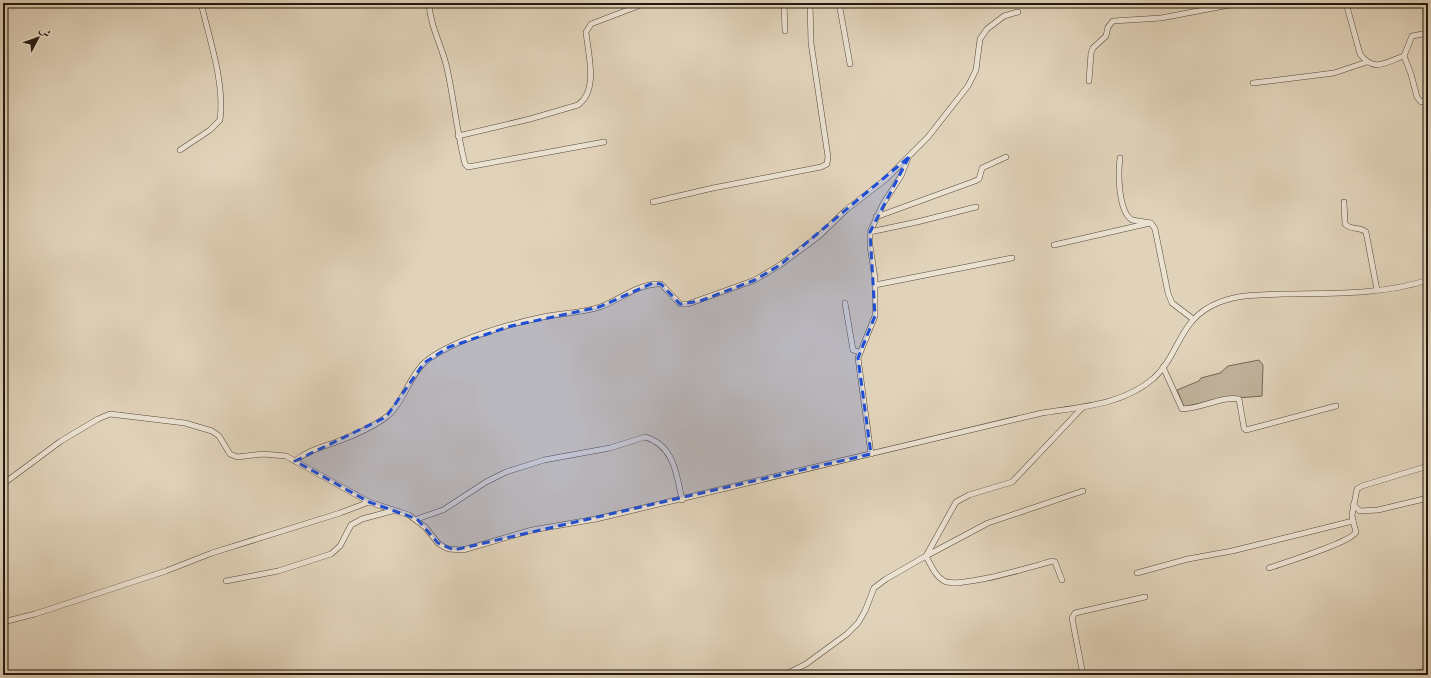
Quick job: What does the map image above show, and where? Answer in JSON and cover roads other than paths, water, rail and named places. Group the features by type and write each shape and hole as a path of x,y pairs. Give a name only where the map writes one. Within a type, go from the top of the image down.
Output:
{"street":[{"path":"180,150 210,130 220,120 221,97 201,3"},
{"path":"429,3 432,24 447,68 458,136 465,164 468,167 604,142"},
{"path":"458,136 530,119 578,105 586,97 590,84 586,32 591,24 646,3"},
{"path":"784,3 785,31"},
{"path":"654,202 713,188 821,167 827,164 828,157 809,31 810,3"},
{"path":"839,3 850,64"},
{"path":"1089,81 1091,53 1093,48 1106,36 1108,27 1113,21 1161,18 1240,3"},
{"path":"1346,3 1360,54 1367,62 1377,66 1404,56"},
{"path":"295,460 307,452 356,434 386,417 400,400 415,374 424,363 449,347 542,317 599,307 638,288 653,284 661,284 680,304 688,304 766,275 806,246 846,210 886,179 928,137 968,86 976,70 980,39 987,30 1004,16 1018,12"},
{"path":"1428,32 1412,36 1404,56 1412,74 1417,98 1422,102 1428,101"},
{"path":"1253,83 1334,73 1367,62"},
{"path":"872,454 858,364 859,352 875,316 875,284 870,246 870,232 876,217 901,176 908,157"},
{"path":"876,217 975,181 979,179 982,168 1006,157"},
{"path":"1120,158 1118,172 1126,214 1132,220 1151,223"},
{"path":"1344,202 1345,224 1353,229 1362,229 1366,232 1377,290"},
{"path":"870,232 976,207"},
{"path":"1054,245 1151,223"},
{"path":"1151,223 1157,235 1168,293 1172,303 1193,319"},
{"path":"875,284 1012,258"},
{"path":"3,484 61,441 98,419 110,414 185,423 212,430 219,436 227,450 237,457 277,454 295,460 369,502 394,511 402,512 417,519 444,547 463,550 532,530 596,519 682,500 1042,413 1082,408 1112,400 1142,386 1163,367 1181,335 1193,319 1209,306 1239,297 1401,288 1428,280"},
{"path":"845,303 853,350 859,352"},
{"path":"1163,367 1182,409 1191,409 1231,399 1239,399 1244,428 1246,430 1336,406"},
{"path":"926,556 956,502 969,495 1012,482 1082,408"},
{"path":"417,519 443,510 486,482 506,472 544,460 605,450 645,437 657,444 673,461 682,500"},
{"path":"1269,568 1320,550 1352,536 1356,532 1353,521 1357,489 1362,486 1428,466"},
{"path":"784,675 806,664 847,634 858,623 865,611 874,588 886,579 988,523 1083,492"},
{"path":"1354,505 1360,511 1378,510 1428,498"},
{"path":"3,622 35,614 166,571 212,553 340,513 369,502"},
{"path":"226,581 291,567 330,554 340,546 351,525 362,519 394,511"},
{"path":"1137,573 1188,559 1232,551 1353,521"},
{"path":"926,556 939,577 951,583 979,579 1053,561 1055,562 1062,580"},
{"path":"1083,675 1072,618 1075,613 1145,597"},
{"path":"1404,675 1428,671"}]}
